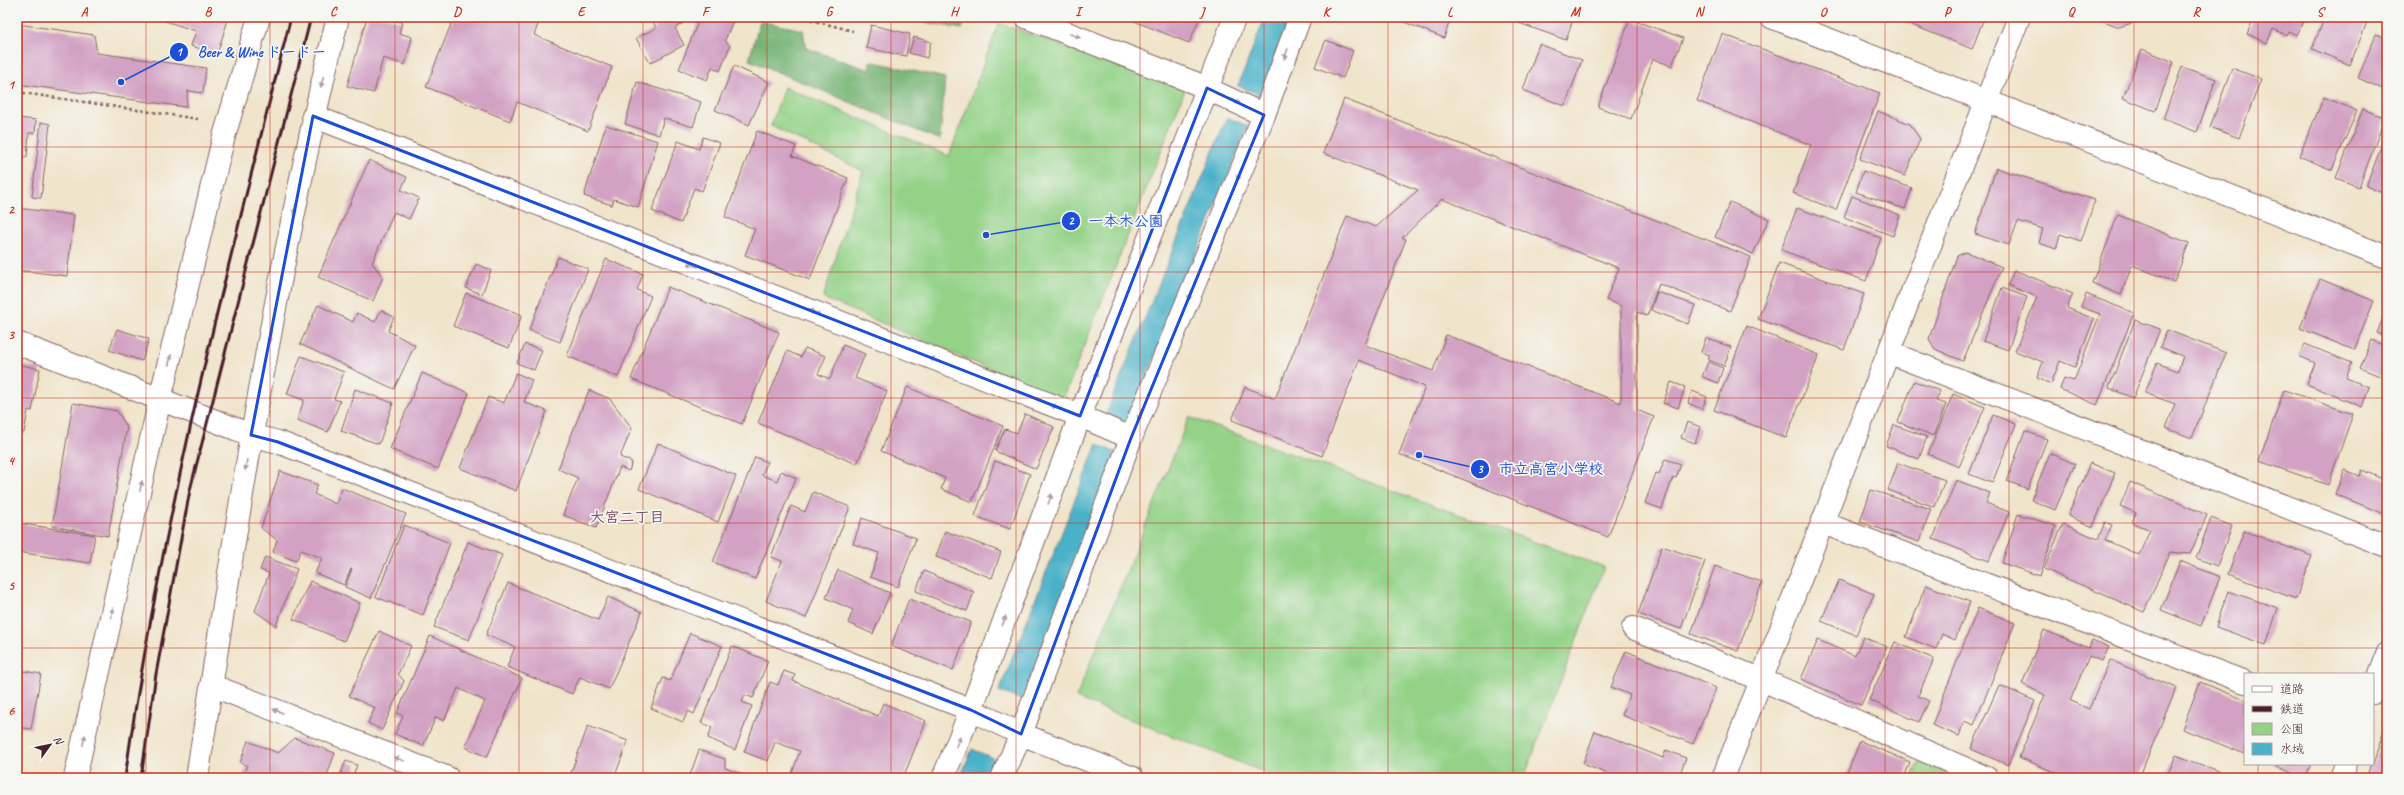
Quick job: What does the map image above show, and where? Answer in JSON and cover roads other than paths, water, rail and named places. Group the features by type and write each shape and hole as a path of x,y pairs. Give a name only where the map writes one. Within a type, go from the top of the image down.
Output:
{"street":[{"path":"75,778 160,399 223,140 259,17"},
{"path":"197,778 251,435 313,116 338,17"},
{"path":"1026,17 1207,88 1264,115"},
{"path":"943,778 971,710 1080,416 1235,17"},
{"path":"1002,778 1021,734 1131,438 1264,115 1300,17"},
{"path":"1771,17 2387,257"},
{"path":"1723,778 1890,353 2019,17"},
{"path":"313,116 1080,416 1131,438"},
{"path":"17,343 251,435 278,442 971,710 1021,734 1133,778"},
{"path":"1890,353 2387,546"},
{"path":"1823,522 2244,682"},
{"path":"1633,628 1762,680 1987,778"},
{"path":"2374,690 2387,655"},
{"path":"211,685 448,778"},
{"path":"2341,778 2346,765"}],"water":[{"path":"1265,17 1292,17 1261,95 1238,86"},
{"path":"1227,117 1248,126 1127,425 1105,416"},
{"path":"1097,444 1119,454 1022,700 999,691"},
{"path":"972,749 995,759 987,778 960,778"}],"railway":[{"path":"125,778 140,682 176,490 220,300 291,17"},
{"path":"141,778 156,674 190,490 311,17"}],"place":[{"name":"Beer & Wine ドードー","path":"121,82"},
{"name":"一本木公園","path":"986,235"},
{"name":"市立高宮小学校","path":"1419,455"}],"district":[{"name":"大宮二丁目","path":"627,517"}]}
